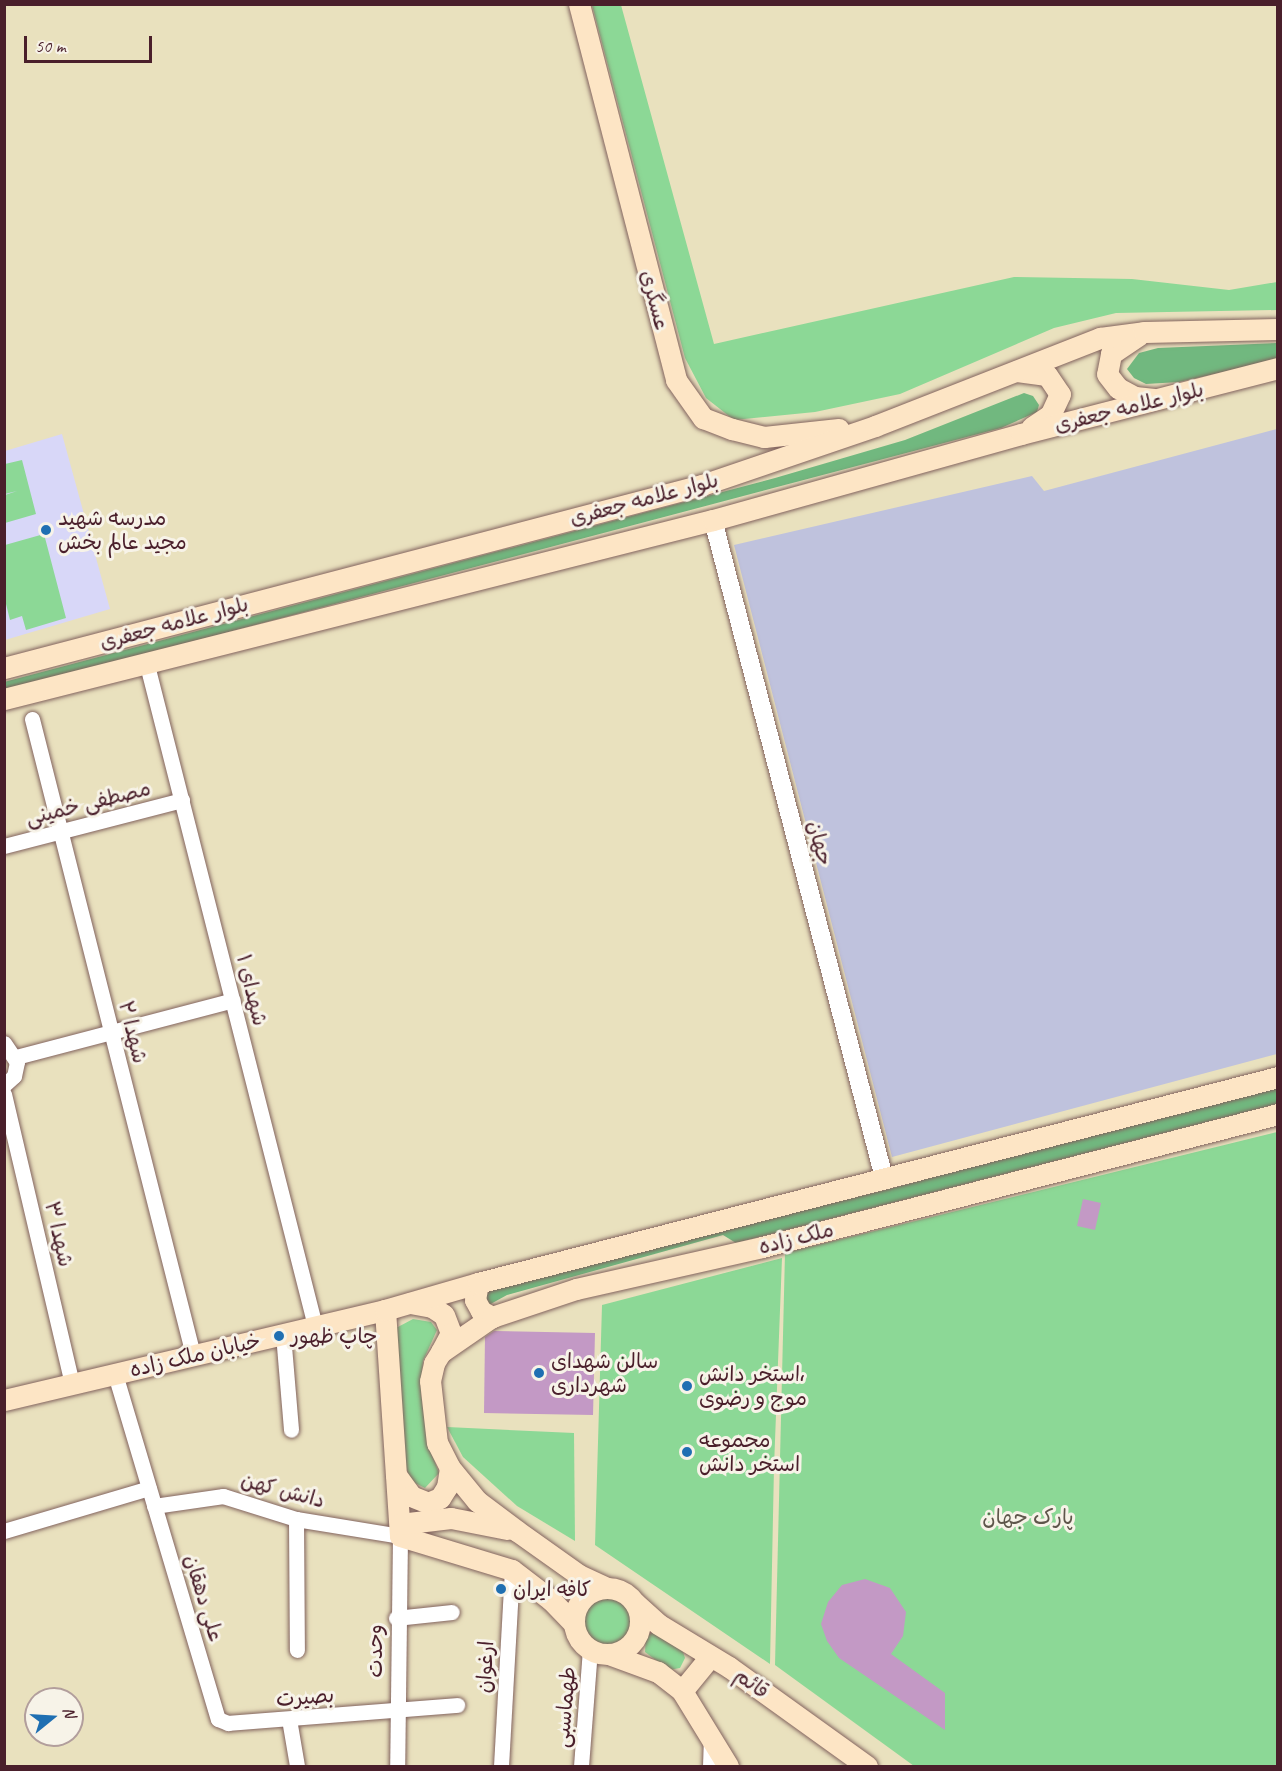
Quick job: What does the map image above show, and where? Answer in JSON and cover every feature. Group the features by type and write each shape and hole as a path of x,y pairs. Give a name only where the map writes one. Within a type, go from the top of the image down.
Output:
{"main road":[{"name":"عسگری","path":"579,4 676,380 704,418 764,437 875,426"},
{"name":"بلوار علامه جعفری","path":"4,668 702,485 875,426 1100,338 1144,332 1278,329"},
{"path":"1144,332 1111,354 1107,374 1119,388 1135,397 1159,400"},
{"name":"بلوار علامه جعفری","path":"4,699 147,665 713,520 1021,434 1278,368"},
{"path":"1010,372 1028,370 1047,375 1060,394 1050,415 1021,434"},
{"name":"ملک زاده","path":"385,1310 477,1282 1278,1077"},
{"name":"ملک زاده","path":"441,1352 492,1317 587,1287 762,1247 1278,1114"},
{"path":"477,1282 475,1300 481,1311 492,1317"},
{"path":"409,1303 432,1307 444,1315 451,1333 434,1363 430,1381 437,1443 450,1468 477,1501 517,1531 579,1575 627,1595 635,1603 640,1625 637,1636 621,1652 600,1652"},
{"path":"385,1310 400,1530"},
{"name":"خیابان ملک زاده","path":"4,1400 385,1310"},
{"path":"396,1475 411,1496 428,1503 440,1498 447,1487 450,1468"},
{"path":"400,1530 451,1518 517,1531"},
{"path":"400,1530 512,1570 551,1600 574,1624 582,1643 600,1652 658,1672 682,1691 696,1708 711,1741 728,1767"},
{"path":"574,1624 579,1603 586,1595 607,1588"},
{"name":"قائم","path":"635,1603 658,1624 709,1658 729,1667 867,1767"},
{"path":"682,1691 709,1658"}],"street":[{"name":"جهان","path":"713,520 884,1178"},
{"name":"شهدای ۱","path":"147,665 315,1326"},
{"name":"شهدا ۲","path":"32,719 193,1355"},
{"name":"مصطفی خمینی","path":"4,846 182,800"},
{"path":"16,1057 233,1000"},
{"path":"4,1043 16,1057 14,1076 4,1085"},
{"name":"شهدا ۳","path":"4,1094 72,1384"},
{"path":"283,1334 291,1430"},
{"name":"علی دهقان","path":"115,1374 218,1719"},
{"path":"4,1531 149,1488"},
{"name":"دانش کهن","path":"154,1506 223,1496 296,1519 400,1530"},
{"path":"296,1519 297,1650"},
{"name":"وحدت","path":"397,1767 396,1618 400,1530"},
{"name":"ارغوان","path":"501,1767 512,1570"},
{"path":"396,1618 452,1612"},
{"name":"طهماسبی","path":"581,1767 600,1652"},
{"name":"بصیرت","path":"218,1719 228,1723 457,1706"},
{"path":"289,1719 297,1767"},
{"path":"710,1767 711,1741"}],"shaded area":[{"path":"1277,429 1277,1054 892,1157 734,545 1032,476 1044,491"},
{"name":"مدرسه شهید مجید عالم بخش","path":"62,434 110,609 5,640 5,451"}],"green space":[{"path":"592,5 621,5 714,344 1014,277 1132,279 1229,290 1277,282 1277,310 1116,313 1054,328 900,394 815,412 734,420 706,398 685,358"},
{"path":"1277,343 1277,360 1179,382 1146,384 1134,378 1127,369 1139,353 1158,348"},
{"path":"1024,393 1033,396 1039,405 1037,412 1001,428 5,691 4,682 775,478 905,440"},
{"path":"22,460 36,514 5,523 5,495 17,491 5,494 5,464"},
{"path":"44,534 66,618 26,630 22,616 10,620 5,600 5,545"},
{"path":"1277,1084 1277,1104 736,1243 723,1235 507,1295 487,1306 481,1290 893,1188"},
{"name":"پارک جهان","path":"1277,1132 1277,1766 914,1766 775,1665 785,1253"},
{"name":"مجموعه استخر دانش","path":"782,1258 774,1467 770,1664 595,1545 602,1305"},
{"path":"413,1319 431,1322 437,1330 423,1361 421,1393 428,1444 439,1473 425,1488 411,1481 403,1459 396,1328"},
{"path":"447,1427 574,1433 575,1541 517,1506 463,1457"},
{"path":"601,1592 613,1592 624,1597 632,1605 637,1622 635,1634 624,1647 613,1652 601,1652 590,1647 582,1639 577,1628 577,1616 582,1605 590,1597"},
{"path":"653,1632 682,1649 685,1658 680,1668 669,1670 645,1652 646,1637"}],"building":[{"path":"1083,1199 1101,1203 1095,1230 1077,1226"},
{"name":"سالن شهدای شهرداری","path":"494,1331 595,1333 593,1415 484,1413 485,1337"},
{"path":"865,1579 890,1588 906,1612 903,1636 891,1654 945,1693 945,1730 839,1658 827,1641 821,1624 828,1602 842,1585"}],"place":[{"name":"مدرسه شهید مجید عالم بخش","path":"46,530"},
{"name":"چاپ ظهور","path":"279,1336"},
{"name":"سالن شهدای شهرداری","path":"539,1373"},
{"name":"استخر دانش، موج و رضوی","path":"687,1386"},
{"name":"مجموعه استخر دانش","path":"687,1452"},
{"name":"کافه ایران","path":"501,1589"}]}
